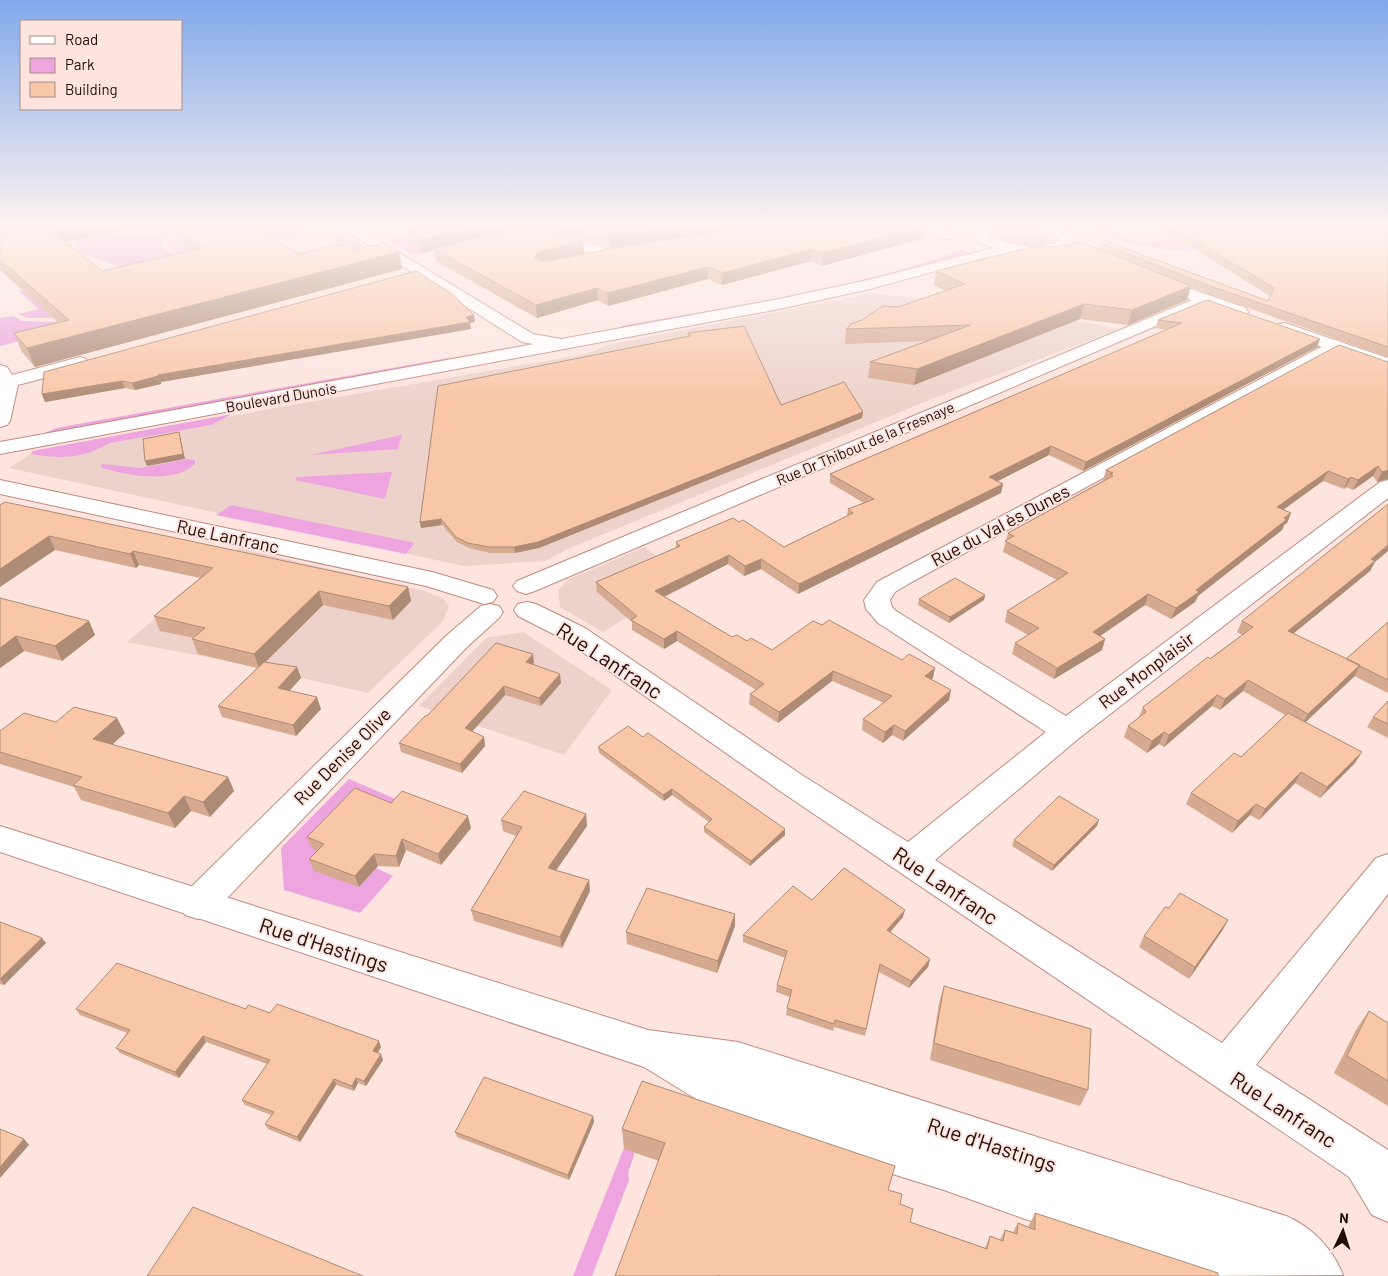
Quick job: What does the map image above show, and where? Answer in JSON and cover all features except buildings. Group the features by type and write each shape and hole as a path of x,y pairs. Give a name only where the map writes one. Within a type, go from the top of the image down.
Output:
{"street":[{"path":"442,286 528,338"},
{"name":"Boulevard Dunois","path":"0,432 766,296 815,286"},
{"name":"Boulevard Dunois","path":"0,448 779,304 863,286"},
{"path":"1166,286 1252,316"},
{"name":"Rue Dr Thibout de la Fresnaye","path":"487,604 509,615 526,598 1204,300"},
{"path":"1270,323 1388,364"},
{"name":"Boulevard Dunois","path":"528,338 561,344"},
{"name":"Rue du Val ès Dunes","path":"1067,730 887,617 879,608 876,600 880,594 900,578 1334,345"},
{"path":"0,421 10,387 4,377 100,357"},
{"name":"Rue Lanfranc","path":"0,487 432,580 487,604"},
{"name":"Rue Monplaisir","path":"910,861 1067,730 1388,487"},
{"name":"Rue Lanfranc","path":"526,598 791,783 1376,1169 1388,1199"},
{"name":"Rue Denise Olive","path":"198,904 458,641 487,604"},
{"name":"Rue d'Hastings","path":"0,839 648,1049 738,1062 1286,1240 1314,1276"},
{"path":"1226,1071 1388,868"},
{"name":"Rue d'Hastings","path":"648,1049 729,1095 846,1133 886,1150 944,1167 1220,1265 1271,1276"}],"shaded area":[{"path":"873,293 1027,312 1120,329 939,396 570,548 545,561 464,566 9,468 31,454 269,409 586,354 607,345"},
{"path":"645,547 692,584 645,606 603,632 560,607 558,591 567,580"},
{"path":"239,548 425,591 444,599 449,607 442,622 368,693 227,661 127,642"},
{"path":"523,632 612,690 564,755 419,706 486,638"}],"green space":[{"path":"202,286 246,286 0,346 0,318 13,316 22,321 53,322"},
{"path":"836,286 847,286 813,294 625,330 621,326 793,296"},
{"path":"18,290 27,291 53,318 28,318 18,314 38,309"},
{"path":"448,358 450,361 40,435 57,428 78,424"},
{"path":"232,414 211,425 110,443 81,455 53,457 31,454 32,451"},
{"path":"402,435 398,449 311,455"},
{"path":"188,459 195,460 195,464 186,470 163,476 136,475 101,467 102,464 140,468"},
{"path":"392,472 385,499 295,480 297,477"},
{"path":"231,505 415,543 406,554 216,515"},
{"path":"349,779 405,803 312,848 328,855 359,887 376,868 393,876 360,913 284,890 281,848"},
{"path":"624,1148 635,1152 628,1173 629,1180 592,1276 573,1276"}]}
